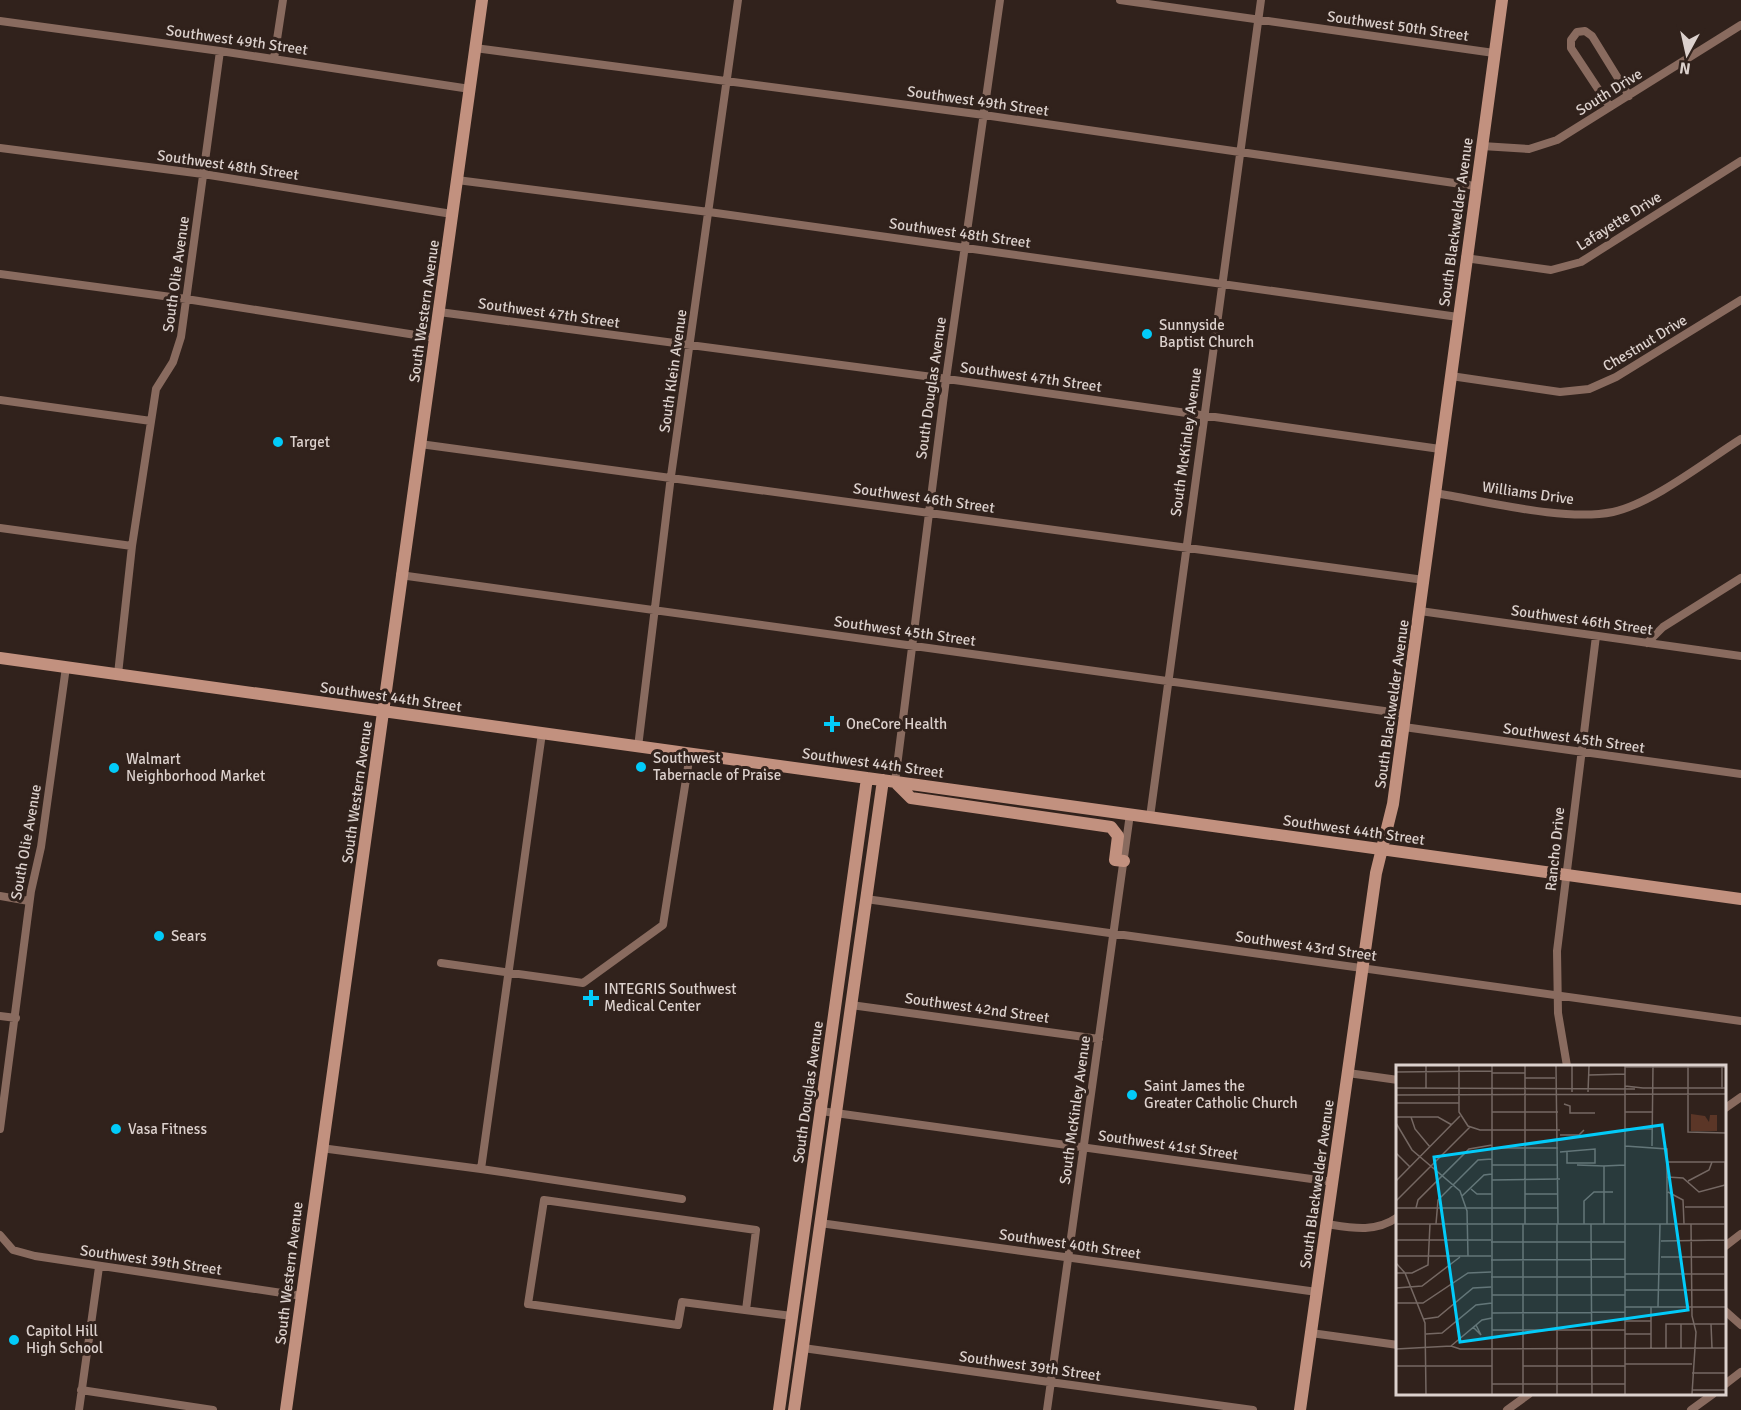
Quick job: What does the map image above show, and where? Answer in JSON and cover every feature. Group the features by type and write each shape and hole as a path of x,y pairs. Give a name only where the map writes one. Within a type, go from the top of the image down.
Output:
{"main road":[{"name":"South Western Avenue","path":"286,1410 384,711 400,575 482,0"},
{"name":"South Blackwelder Avenue","path":"1300,1410 1376,873 1389,827 1406,714 1465,258 1502,0"},
{"name":"Southwest 44th Street","path":"0,658 1741,899"},
{"name":"South Douglas Avenue","path":"779,1410 867,778"},
{"path":"889,781 911,798 1111,827 1118,836 1119,860"},
{"name":"South Douglas Avenue","path":"794,1410 866,899 889,781"}],"street":[{"path":"274,59 283,0"},
{"name":"South Klein Avenue","path":"638,747 657,611 671,476 692,346 738,0"},
{"name":"South Douglas Avenue","path":"889,781 913,646 946,379 967,248 1000,0"},
{"name":"Southwest 50th Street","path":"1120,0 1494,53"},
{"name":"South McKinley Avenue","path":"1150,817 1261,0"},
{"name":"Southwest 49th Street","path":"0,21 220,51 470,90"},
{"name":"South Drive","path":"1482,146 1529,149 1557,140 1741,25"},
{"path":"1610,107 1571,48 1571,40 1577,32 1585,31 1592,36 1629,96"},
{"name":"Southwest 49th Street","path":"475,48 984,115 1475,186"},
{"name":"South Olie Avenue","path":"118,674 132,546 156,389 177,351 220,51"},
{"name":"Southwest 48th Street","path":"0,147 203,174 452,214"},
{"name":"Lafayette Drive","path":"1465,258 1551,270 1581,262 1741,161"},
{"name":"Southwest 48th Street","path":"457,180 709,212 1458,317"},
{"path":"0,274 186,299 435,338"},
{"name":"Chestnut Drive","path":"1451,376 1560,392 1589,389 1616,377 1741,300"},
{"name":"Southwest 47th Street","path":"439,312 946,379 1440,449"},
{"path":"0,400 151,421"},
{"name":"Williams Drive","path":"1435,493 1565,513 1614,512 1656,493 1741,439"},
{"name":"Southwest 46th Street","path":"420,444 671,476 1186,550 1424,580"},
{"path":"0,528 132,546"},
{"name":"Southwest 45th Street","path":"400,575 1406,714"},
{"path":"1647,643 1663,627 1741,578"},
{"name":"Southwest 46th Street","path":"1420,611 1741,656"},
{"name":"Rancho Drive","path":"1566,1065 1557,994 1557,951 1596,636"},
{"name":"South Olie Avenue","path":"0,1129 16,1018 29,901 41,847 66,667"},
{"name":"Southwest 45th Street","path":"1404,727 1741,774"},
{"path":"482,1169 542,733"},
{"path":"441,963 583,983 663,925 690,754"},
{"name":"South McKinley Avenue","path":"1047,1410 1114,933 1119,860 1130,814"},
{"path":"0,896 29,901"},
{"name":"Southwest 43rd Street","path":"866,899 1741,1021"},
{"name":"Southwest 42nd Street","path":"851,1005 1099,1039"},
{"path":"0,1016 16,1018"},
{"path":"1348,1073 1396,1080"},
{"path":"1726,1108 1741,1097"},
{"name":"Southwest 41st Street","path":"821,1111 1333,1182"},
{"path":"321,1148 682,1199"},
{"path":"746,1310 756,1230 544,1200 528,1304 678,1325 682,1302 792,1316"},
{"path":"1327,1224 1371,1229 1385,1226 1396,1218"},
{"name":"Southwest 40th Street","path":"820,1223 1317,1292"},
{"path":"1726,1245 1741,1234"},
{"name":"Southwest 39th Street","path":"1,1237 13,1250 99,1267 302,1296"},
{"path":"79,1410 99,1267"},
{"path":"1726,1311 1741,1325"},
{"path":"1311,1333 1396,1345"},
{"name":"Southwest 39th Street","path":"803,1348 1253,1410"},
{"path":"1726,1384 1741,1372"},
{"path":"81,1390 213,1410"},
{"path":"1507,1410 1528,1395"},
{"path":"1691,1410 1712,1395"}],"place":[{"name":"Sunnyside Baptist Church","path":"1147,334"},
{"name":"Target","path":"278,442"},
{"name":"OneCore Health","path":"832,724"},
{"name":"Southwest Tabernacle of Praise","path":"641,767"},
{"name":"Walmart Neighborhood Market","path":"114,768"},
{"name":"Sears","path":"159,936"},
{"name":"INTEGRIS Southwest Medical Center","path":"591,998"},
{"name":"Saint James the Greater Catholic Church","path":"1132,1095"},
{"name":"Vasa Fitness","path":"116,1129"},
{"name":"Capitol Hill High School","path":"14,1340"}]}
